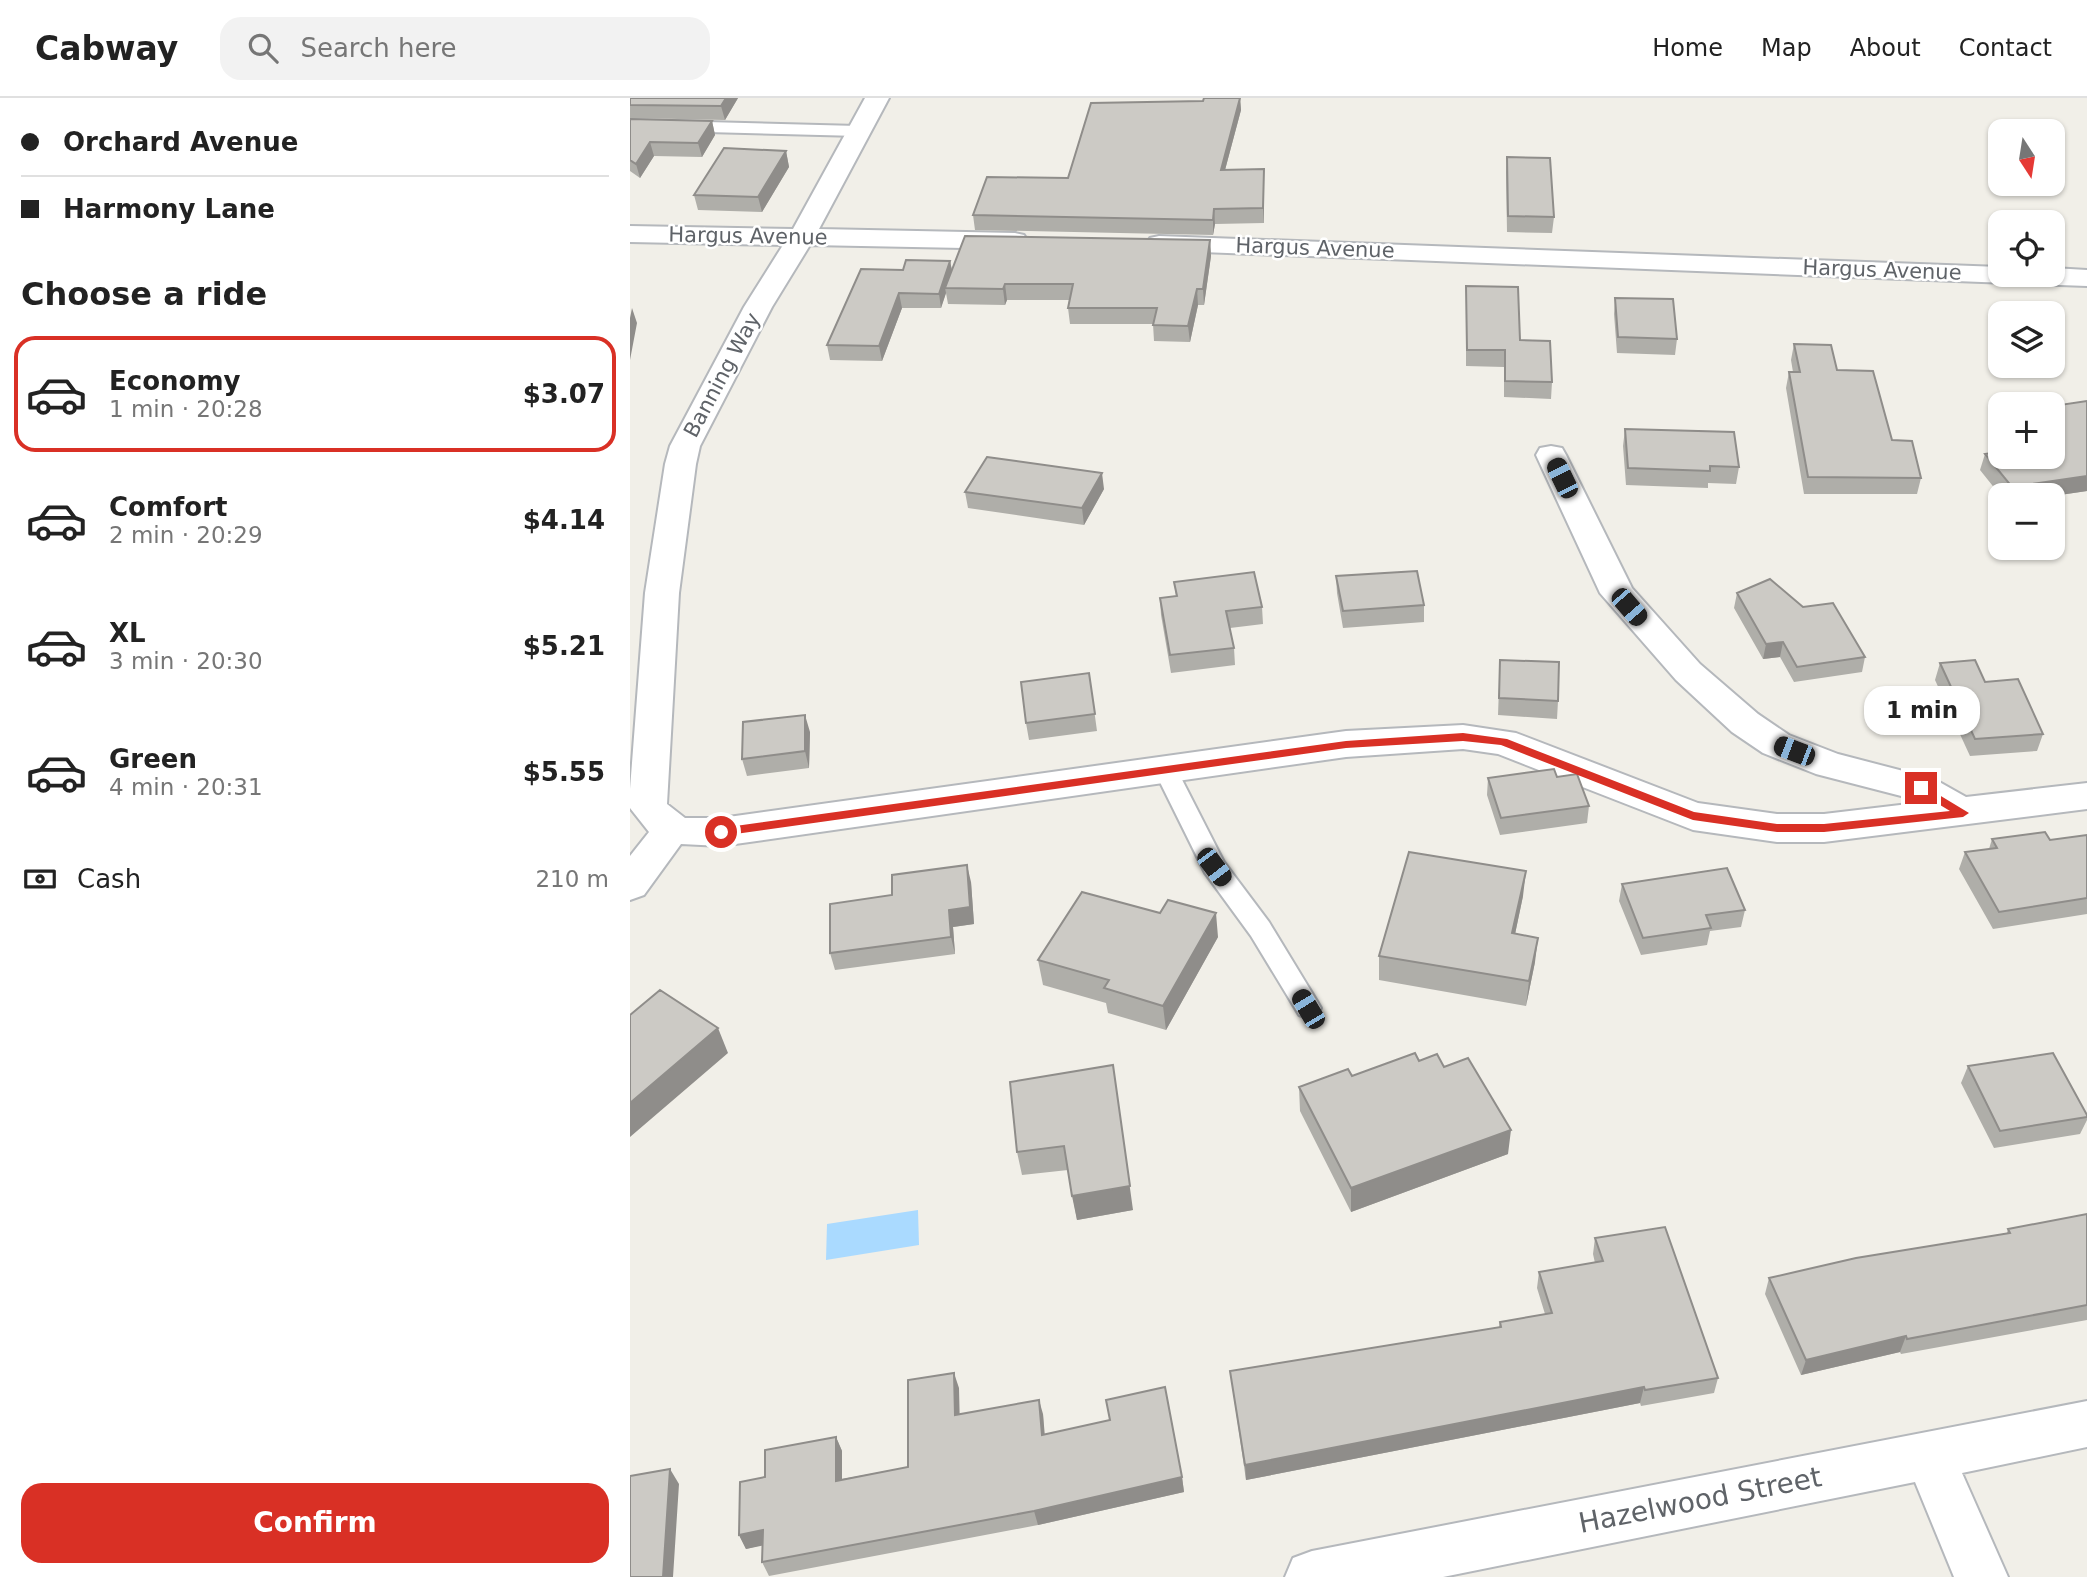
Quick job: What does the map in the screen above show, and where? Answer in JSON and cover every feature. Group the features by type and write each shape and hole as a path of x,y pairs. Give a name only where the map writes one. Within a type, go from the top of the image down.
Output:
{"street":[{"name":"Banning Way","path":"660,817 653,696 678,469 685,446 706,401 758,307 802,236 877,98"},
{"name":"Hargus Avenue","path":"630,234 1038,241"},
{"name":"Hargus Avenue","path":"1135,243 1343,248 1988,275"},
{"path":"2065,277 2087,278"},
{"path":"1551,455 1617,593 1688,672 1745,723 1776,744 1829,765 1921,788 1963,813"},
{"path":"630,885 660,817 696,835 1346,744 1463,737 1503,742 1693,816 1777,828 1824,828 2087,796"},
{"name":"Hazelwood Street","path":"1337,1574 2087,1424"},
{"path":"1929,1455 1981,1577"}],"lane":[{"path":"630,125 858,131"},
{"path":"1166,768 1214,867 1260,929 1308,1009"}],"water":[{"path":"918,1210 919,1245 826,1260 827,1224"}],"building":[{"path":"630,98 726,98 721,106 630,105"},
{"path":"1204,98 1240,98 1221,170 1264,169 1263,208 1214,209 1213,220 973,215 987,177 1068,178 1091,103 1203,101"},
{"path":"630,119 712,121 698,143 650,142 636,164 630,160"},
{"path":"724,148 786,151 758,197 694,195"},
{"path":"1507,157 1550,158 1554,217 1508,216"},
{"path":"965,236 1210,240 1203,289 1197,289 1188,326 1153,325 1157,308 1068,308 1073,284 1005,284 1003,289 945,288"},
{"path":"906,260 950,261 939,294 899,293 879,346 827,345 861,269 903,270"},
{"path":"1466,286 1518,287 1520,340 1550,341 1552,382 1505,381 1505,350 1467,350"},
{"path":"1615,298 1673,299 1677,339 1618,337"},
{"path":"1794,344 1831,345 1837,370 1873,371 1892,440 1912,441 1921,478 1808,477 1789,372 1800,372"},
{"path":"2087,401 2087,476 2039,483 2009,483 1997,469 2065,469 2065,404"},
{"path":"1625,429 1734,432 1739,467 1710,466 1710,471 1628,468"},
{"path":"987,457 1102,473 1082,508 965,492"},
{"path":"1417,571 1424,605 1343,611 1336,576"},
{"path":"1254,572 1262,607 1226,611 1234,648 1170,655 1160,598 1177,596 1174,582"},
{"path":"1770,579 1803,607 1833,603 1865,657 1797,667 1783,642 1766,644 1737,593"},
{"path":"1500,660 1559,662 1558,701 1499,698"},
{"path":"1975,660 1985,682 2018,679 2043,734 1975,739 1940,663"},
{"path":"1089,673 1095,714 1026,723 1021,682"},
{"path":"805,715 805,751 742,759 743,722"},
{"path":"1554,769 1557,777 1577,774 1589,806 1501,818 1488,778"},
{"path":"2045,832 2050,840 2087,835 2087,898 1999,912 1965,852 1997,848 1992,839"},
{"path":"1409,852 1526,871 1512,933 1538,938 1529,981 1379,956"},
{"path":"967,865 970,907 949,910 951,937 830,953 830,904 892,895 892,875"},
{"path":"1727,868 1745,910 1706,915 1711,928 1643,938 1622,884"},
{"path":"1082,892 1160,913 1168,900 1216,913 1163,1006 1104,988 1109,980 1038,960"},
{"path":"660,990 718,1028 630,1103 630,1015"},
{"path":"1415,1053 1419,1061 1437,1054 1444,1067 1468,1058 1511,1130 1351,1188 1299,1087 1348,1069 1352,1076"},
{"path":"2053,1053 2087,1117 2000,1131 1968,1066"},
{"path":"1113,1065 1130,1186 1072,1196 1064,1146 1017,1152 1010,1082"},
{"path":"2087,1214 2087,1305 1907,1339 1906,1336 1806,1360 1769,1278 1856,1258 2010,1233 2008,1229"},
{"path":"1665,1227 1718,1378 1645,1390 1644,1387 1245,1465 1230,1371 1501,1327 1500,1322 1552,1313 1539,1272 1603,1261 1595,1238"},
{"path":"954,1373 955,1415 1039,1400 1042,1435 1110,1420 1106,1400 1165,1387 1182,1477 1034,1511 762,1562 763,1530 739,1535 740,1482 765,1477 765,1450 836,1437 836,1481 908,1467 908,1380"},
{"path":"670,1469 663,1577 630,1577 630,1476"}],"route":[{"path":"721,832 1346,744 1463,737 1503,742 1693,816 1777,828 1824,828 1963,813 1921,788"}]}
